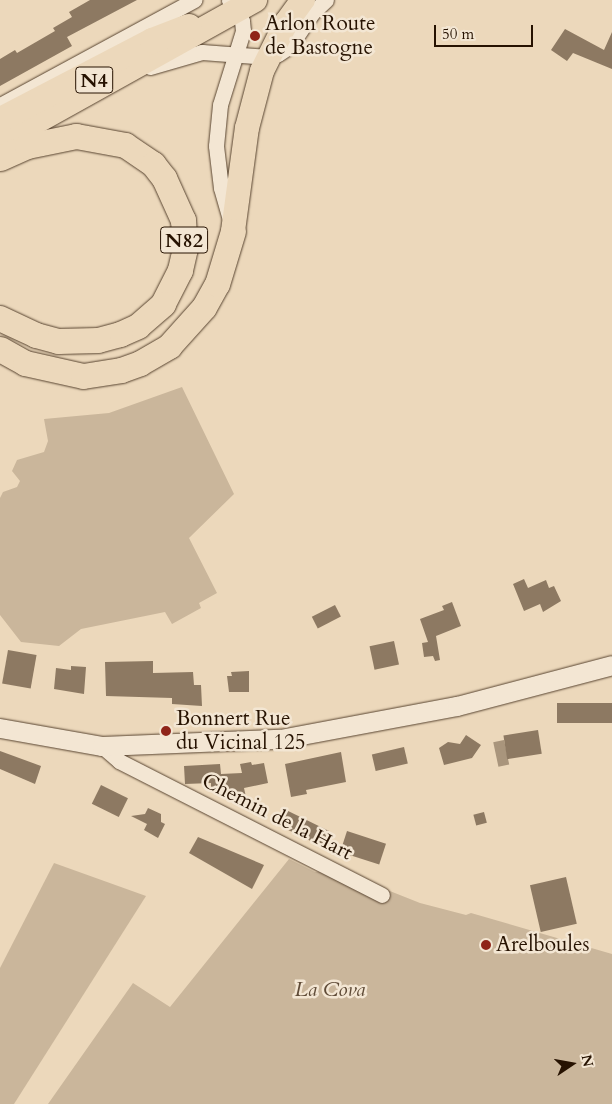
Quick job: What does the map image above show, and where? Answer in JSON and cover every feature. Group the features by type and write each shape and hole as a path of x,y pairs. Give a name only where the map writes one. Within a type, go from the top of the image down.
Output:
{"highway":[{"path":"0,119 152,40 188,26"},
{"name":"N82","path":"0,158 27,146 76,136 125,145 153,164 168,184 183,220 185,248 180,270 163,304 138,326 120,334 98,340 58,341 36,335 0,318"},
{"name":"N82","path":"0,349 25,363 83,376 121,370 140,363 169,346 204,307 217,284 233,231"}],"main road":[{"name":"N82","path":"233,231 247,128 268,57 286,23 303,0"},
{"name":"N4","path":"0,133 188,26 236,3"},
{"name":"N4","path":"0,142 112,78 236,3"}],"street":[{"path":"0,105 194,0"},
{"path":"112,78 202,52 268,57 285,51 312,12 326,0"},
{"path":"233,231 221,188 216,146 220,105 243,31 236,3"},
{"path":"0,728 102,746 280,739 457,706 612,665"},
{"name":"Chemin de la Hart","path":"102,746 119,761 382,895"}],"green space":[{"path":"182,387 234,494 189,538 217,593 199,603 201,608 172,624 165,612 81,629 59,646 21,642 0,615 0,498 3,492 17,487 20,481 12,471 17,460 44,452 48,441 44,419 109,413"},
{"name":"La Cova","path":"289,859 315,872 337,870 420,903 466,915 471,913 612,954 612,1104 48,1104 133,983 170,1007"},
{"path":"54,863 146,896 14,1104 0,1104 0,968"}],"shaded area":[{"path":"504,740 509,764 498,767 493,742"}],"building":[{"path":"90,0 137,0 67,37 72,46 0,86 0,59 15,50 17,53 55,31 53,28 72,17 69,12"},
{"path":"565,29 604,50 612,32 612,69 573,53 567,61 551,50"},
{"path":"524,579 528,588 546,580 549,588 554,586 561,601 543,612 540,604 524,611 513,584"},
{"path":"452,602 461,626 436,636 440,660 435,661 433,656 424,657 422,643 428,642 420,619 444,610 442,606"},
{"path":"335,605 341,617 318,628 312,617"},
{"path":"394,641 399,664 375,670 370,646"},
{"path":"8,650 37,655 31,689 2,683"},
{"path":"153,661 153,673 193,672 194,685 201,685 202,706 172,704 172,698 106,696 105,662"},
{"path":"71,666 86,667 84,694 54,689 56,668 71,670"},
{"path":"249,671 249,692 229,692 227,676 232,676 231,672"},
{"path":"557,703 612,703 612,723 557,723"},
{"path":"538,730 542,754 507,759 503,735"},
{"path":"466,735 481,745 472,758 444,765 439,748 448,742 460,744"},
{"path":"404,747 408,764 376,771 372,754"},
{"path":"0,751 41,766 35,784 0,769"},
{"path":"341,752 346,782 306,790 307,794 291,797 285,764"},
{"path":"251,762 252,765 264,763 268,783 244,788 246,797 227,797 226,791 211,791 211,783 185,784 184,766 220,764 221,774 242,773 240,764"},
{"path":"101,785 128,798 119,817 92,804"},
{"path":"148,808 161,814 161,822 165,824 158,838 144,830 147,824 131,816 145,814"},
{"path":"282,808 329,831 321,846 282,827"},
{"path":"484,812 487,823 476,825 473,815"},
{"path":"347,831 386,844 379,865 340,852"},
{"path":"198,837 264,865 252,889 189,853"},
{"path":"566,877 577,924 541,932 530,885"}],"place":[{"name":"Arlon Route de Bastogne","path":"255,36"},
{"name":"Bonnert Rue du Vicinal 125","path":"166,731"},
{"name":"Arelboules","path":"486,945"}]}
